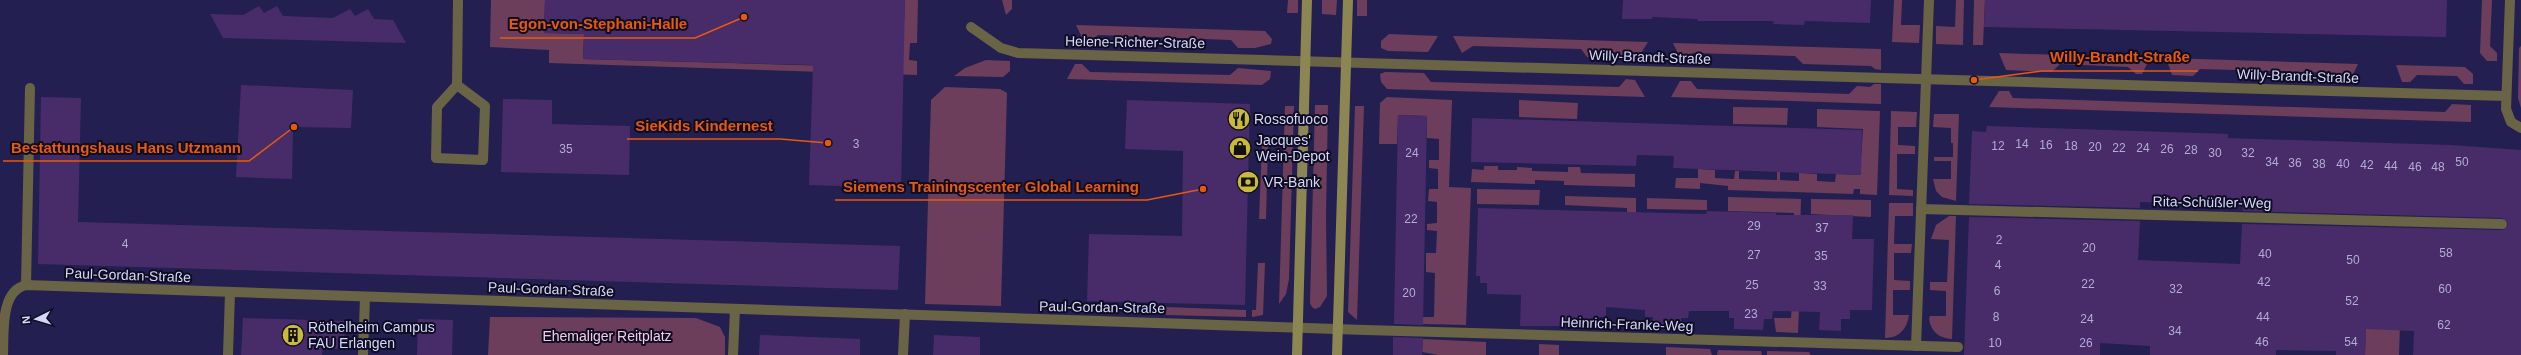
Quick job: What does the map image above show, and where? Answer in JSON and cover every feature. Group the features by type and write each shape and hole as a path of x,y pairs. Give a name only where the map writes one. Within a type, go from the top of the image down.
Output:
{"street":[{"path":"457,85 485,106 483,160 436,158 437,107 457,85 458,0"},
{"path":"1297,355 1307,0"},
{"path":"1337,355 1348,0"},
{"path":"1929,0 1916,346 1958,347"},
{"path":"2510,0 2506,96 2507,116 2511,122 2521,128"},
{"name":"Helene-Richter-Straße","path":"971,27 1001,48 1018,53 1346,62"},
{"name":"Willy-Brandt-Straße","path":"1346,62 2506,96"},
{"path":"3,355 4,311 6,299 13,290 26,285 30,88"},
{"name":"Rita-Schüßler-Weg","path":"1921,209 2502,224"},
{"name":"Paul-Gordan-Straße","path":"26,285 1338,328"},
{"path":"228,355 230,292"},
{"path":"363,355 365,297"},
{"path":"734,355 735,309"},
{"path":"903,355 905,314"},
{"name":"Heinrich-Franke-Weg","path":"1338,328 1916,346"}],"green space":[{"path":"491,0 545,0 544,33 584,34 583,59 902,68 905,0 918,0 917,43 910,43 909,60 917,61 917,75 549,63 549,50 490,47"},
{"path":"1002,0 1012,0 1012,9 1006,15"},
{"path":"1288,0 1298,0 1298,13 1287,13"},
{"path":"1322,0 1337,0 1336,15 1322,14"},
{"path":"1357,0 1367,0 1367,16 1357,16"},
{"path":"1894,0 1902,0 1901,25 1920,25 1919,43 1892,42"},
{"path":"1956,0 1964,0 1963,45 1936,44 1936,26 1955,27"},
{"path":"1974,0 1985,0 1983,45 1973,45"},
{"path":"2482,0 2492,0 2490,46 2497,53 2497,61 2487,61 2480,53"},
{"path":"1076,25 1265,31 1272,39 1271,44 1255,48 1238,48 1231,40 1098,35 1090,42 1084,42"},
{"path":"1389,34 1438,36 1428,52 1388,51 1381,48 1381,41"},
{"path":"1453,36 1648,42 1638,58 1587,57 1581,49 1473,46 1462,53"},
{"path":"1673,43 1881,49 1881,70 1875,69 1871,66 1803,64 1795,56 1693,53 1687,60 1681,60"},
{"path":"2521,46 2521,108 2518,98 2519,48"},
{"path":"1999,53 2150,58 2142,74 2136,74 2128,67 2060,64 2052,72 2006,70"},
{"path":"2166,58 2358,64 2350,81 2343,81 2336,73 2200,69 2193,76 2172,75"},
{"path":"986,60 1010,61 1010,71 1003,77 954,76 965,68"},
{"path":"1075,64 1082,64 1090,72 1230,75 1238,68 1271,71 1270,79 1262,85 1067,79"},
{"path":"2396,65 2465,67 2473,74 2473,84 2464,84 2457,76 2417,75 2410,82 2402,82"},
{"path":"1385,72 1424,73 1431,82 1619,87 1626,79 1635,80 1645,97 1387,89 1381,82 1380,74"},
{"path":"1680,81 1691,81 1697,89 1849,94 1857,86 1870,87 1874,84 1881,84 1881,104 1671,97"},
{"path":"945,87 1000,89 1007,93 1001,306 925,304 931,100"},
{"path":"1999,91 2009,91 2013,98 2445,112 2452,104 2471,105 2471,122 1989,107"},
{"path":"1387,97 1452,100 1449,187 1471,188 1466,325 1423,324 1423,317 1434,317 1435,273 1426,272 1426,253 1436,253 1437,231 1427,230 1427,224 1437,223 1437,202 1428,201 1429,189 1438,189 1438,169 1429,168 1429,160 1439,160 1439,139 1427,138 1427,116 1398,115 1397,144 1379,144 1380,103"},
{"path":"1519,100 1578,103 1577,119 1519,117"},
{"path":"1315,105 1328,105 1326,217 1327,296 1320,307 1315,309 1310,303"},
{"path":"1285,106 1294,106 1289,279 1286,294 1279,304"},
{"path":"1355,106 1364,106 1357,320 1348,312"},
{"path":"1733,107 1788,108 1787,125 1733,124"},
{"path":"1817,109 1880,111 1877,195 1860,194 1860,189 1854,189 1853,194 1728,190 1728,186 1700,183 1700,189 1675,188 1676,178 1698,178 1698,169 1715,170 1715,178 1734,179 1735,171 1739,171 1739,179 1777,180 1777,172 1780,172 1780,180 1799,181 1799,173 1817,174 1817,181 1835,182 1836,174 1860,175 1863,129 1817,127"},
{"path":"1891,111 1917,112 1916,127 1898,127 1898,145 1915,146 1915,154 1897,154 1897,189 1913,190 1913,196 1889,195"},
{"path":"1934,114 1959,114 1956,201 1942,197 1936,191 1933,179 1951,179 1951,161 1934,161 1934,157 1953,157 1953,143 1951,143 1951,128 1933,127"},
{"path":"1262,144 1268,144 1266,219 1259,219"},
{"path":"1484,166 1498,166 1498,170 1517,170 1517,167 1532,168 1532,171 1568,172 1568,167 1580,167 1581,173 1635,174 1635,187 1564,185 1564,181 1535,180 1535,184 1471,182 1472,169 1484,170"},
{"path":"1477,189 1540,190 1539,205 1477,204"},
{"path":"1565,196 1636,198 1636,230 1627,225 1627,208 1565,205"},
{"path":"1728,197 1801,199 1800,237 1794,230 1794,213 1728,211"},
{"path":"1647,198 1707,200 1707,210 1647,209"},
{"path":"1811,199 1871,200 1871,217 1811,214"},
{"path":"1889,203 1913,203 1913,216 1895,216 1894,244 1912,244 1911,253 1894,253 1894,280 1910,281 1910,290 1893,290 1893,315 1909,315 1908,320 1902,332 1890,338 1885,338"},
{"path":"1949,216 1956,216 1952,339 1936,334 1930,324 1929,319 1930,316 1946,316 1946,291 1930,290 1930,282 1947,282 1949,240 1931,239 1936,225"},
{"path":"2403,234 2399,355 2365,355 2367,275"},
{"path":"1258,263 1265,263 1263,315 1252,317 1252,310 1256,310"},
{"path":"1792,302 1799,309 1798,333 1776,332 1774,318 1791,318"},
{"path":"1166,307 1246,310 1246,317 1166,315"},
{"name":"Ehemaliger Reitplatz","path":"490,317 696,318 720,327 725,337 725,355 488,355"},
{"path":"1423,339 1486,342 1486,355 1438,355 1422,352"},
{"path":"1539,344 1559,345 1559,355 1539,355"},
{"path":"1666,347 1710,349 1712,355 1666,355"},
{"path":"1718,350 1761,351 1762,355 1717,355"},
{"path":"1767,351 1809,352 1811,355 1767,355"}],"building":[{"path":"545,0 905,0 901,188 809,185 813,65 583,59 584,34 544,33"},
{"path":"1623,0 1871,0 1870,23 1805,21 1804,25 1773,24 1774,21 1698,21 1697,19 1652,17 1652,19 1622,19"},
{"path":"1985,0 2447,0 2446,37 1984,27"},
{"path":"259,6 264,13 277,6 283,16 333,18 350,9 355,16 368,9 374,19 393,20 406,43 223,38 210,14 243,15"},
{"path":"241,85 353,90 351,128 293,127 292,179 236,177"},
{"path":"41,97 81,98 78,222 900,246 898,290 38,264"},
{"path":"503,99 552,100 552,124 630,126 629,175 501,172"},
{"path":"1127,100 1250,104 1245,305 1087,301 1089,234 1182,236 1183,151 1125,149"},
{"path":"1398,115 1427,116 1423,325 1394,324"},
{"path":"1472,118 1862,130 1861,175 1673,168 1674,156 1637,155 1636,166 1471,162"},
{"path":"1987,126 2228,134 2228,138 2451,145 2521,150 2521,355 2413,355 2414,331 2366,329 2365,355 2336,355 2336,351 2276,350 2276,355 2150,355 2150,346 2100,343 2100,355 1964,355 1969,217 2140,221 2138,260 2240,264 2242,224 2502,230 2508,225 2507,221 2502,218 2243,211 2243,205 2140,202 2140,208 1969,204 1972,131 1986,132"},
{"path":"1478,208 1706,214 1707,211 1776,213 1776,215 1853,215 1852,239 1874,239 1872,310 1850,310 1850,319 1841,319 1841,331 1819,330 1820,312 1773,311 1772,319 1764,319 1763,330 1734,329 1734,318 1729,318 1729,311 1689,311 1688,318 1681,318 1681,329 1653,328 1653,317 1645,317 1645,310 1606,307 1606,317 1597,317 1597,326 1520,326 1521,295 1487,294 1487,283 1480,283 1480,276 1476,276"},
{"name":"Röthelheim Campus FAU Erlangen","path":"243,318 345,321 344,349 323,348 322,355 241,355"},
{"path":"418,319 453,320 452,355 417,355"},
{"path":"760,335 860,339 860,355 759,355"},
{"path":"934,335 980,337 980,355 933,355"},
{"path":"1393,337 1423,338 1422,355 1393,355"}],"place":[{"name":"Egon-von-Stephani-Halle","path":"744,17"},
{"name":"Willy-Brandt-Straße","path":"1974,80"},
{"name":"Rossofuoco","path":"1239,119"},
{"name":"Bestattungshaus Hans Utzmann","path":"294,127"},
{"name":"SieKids Kindernest","path":"828,143"},
{"name":"Jacques' Wein-Depot","path":"1240,148"},
{"name":"VR-Bank","path":"1248,182"},
{"name":"Siemens Trainingscenter Global Learning","path":"1203,189"},
{"name":"Röthelheim Campus FAU Erlangen","path":"293,335"}]}
